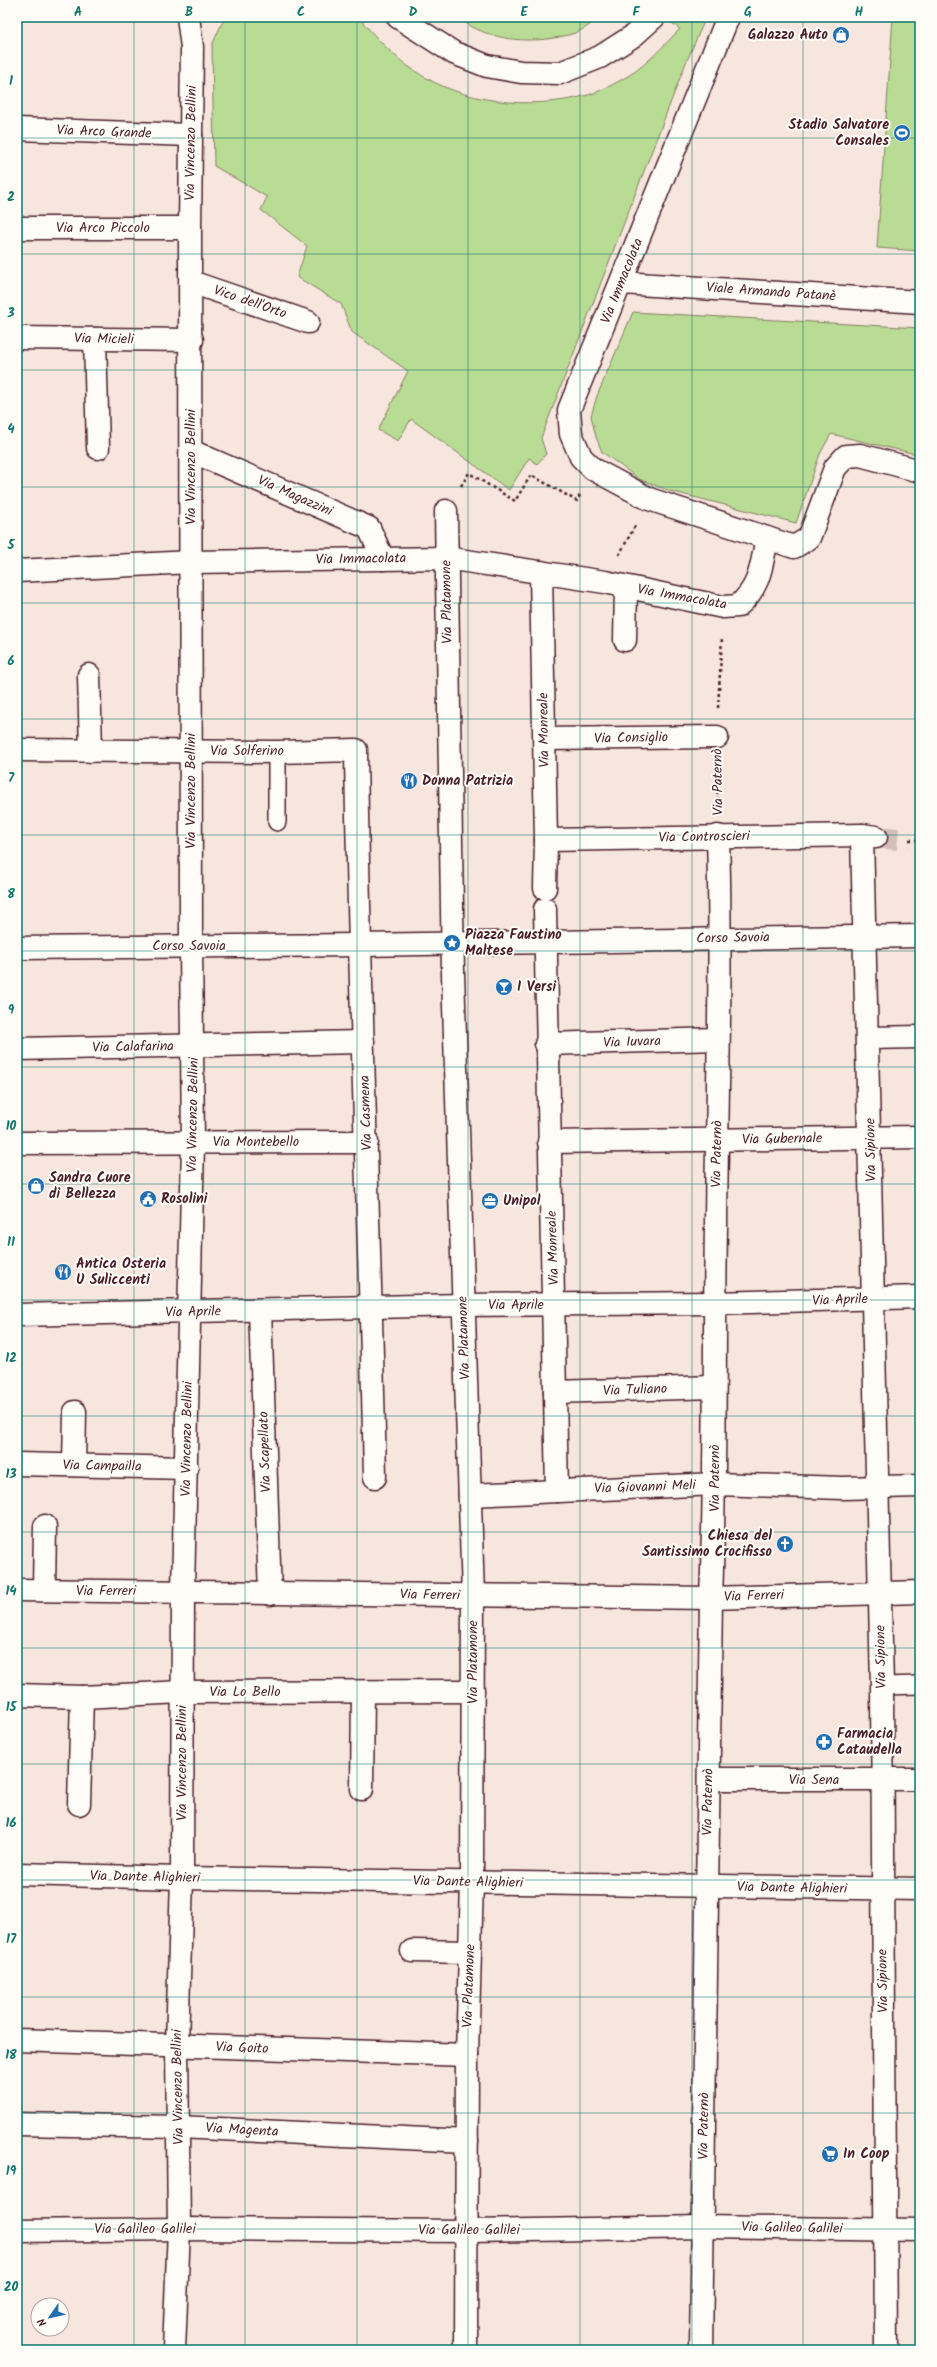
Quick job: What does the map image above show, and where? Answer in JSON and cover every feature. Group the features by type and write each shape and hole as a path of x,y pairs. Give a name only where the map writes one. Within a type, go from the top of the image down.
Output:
{"street":[{"path":"188,17 192,47"},
{"path":"192,47 203,17"},
{"path":"398,17 454,53 488,66 521,72 560,73 600,57 633,36 654,17"},
{"path":"424,17 454,53"},
{"name":"Via Immacolata","path":"17,572 191,562 446,558 605,582 723,607 738,606 750,596 759,579 767,538 649,499 593,469 581,457 571,434 570,410 728,17"},
{"name":"Via Vincenzo Bellini","path":"174,2350 179,2229 177,2046 182,1878 183,1591 187,1468 194,1045 191,946 192,340 190,228 192,47"},
{"name":"Via Arco Grande","path":"17,129 191,135"},
{"name":"Via Arco Piccolo","path":"17,228 190,228"},
{"name":"Vico dell'Orto","path":"191,282 308,322"},
{"name":"Viale Armando Patanè","path":"622,283 920,302"},
{"name":"Via Micieli","path":"17,338 192,340"},
{"path":"95,339 98,448"},
{"name":"Via Magazzini","path":"191,451 369,528 383,559"},
{"path":"767,538 794,547 809,538 835,468 846,456 860,455 920,471"},
{"name":"Via Platamone","path":"446,511 452,944 473,1596 474,1691 472,1882 467,2056 468,2231 466,2350"},
{"name":"Via Monreale","path":"541,572 545,739 546,1044 555,1304 557,1491"},
{"path":"625,640 626,587"},
{"path":"89,675 91,751"},
{"name":"Via Consiglio","path":"545,739 717,737"},
{"name":"Via Solferino","path":"17,750 277,752 356,750"},
{"name":"Via Casmena","path":"356,750 359,945 372,1307 375,1477"},
{"name":"Via Controscieri","path":"546,840 718,836 869,836"},
{"name":"Via Paternò","path":"701,2350 711,1598 716,1484 714,1387 718,1039 721,938 718,836"},
{"name":"Via Sipione","path":"869,836 864,937 868,1038 876,1465 882,1686 881,1780 886,2350"},
{"name":"Corso Savoia","path":"18,948 452,944 721,938 920,936"},
{"path":"868,1038 920,1037"},
{"name":"Via Iuvara","path":"546,1044 718,1039"},
{"name":"Via Calafarina","path":"20,1049 363,1042"},
{"name":"Via Gubernale","path":"549,1142 920,1137"},
{"name":"Via Montebello","path":"21,1143 367,1142"},
{"name":"Via Aprile","path":"17,1314 189,1312 463,1305 715,1303 920,1297"},
{"name":"Via Scapellato","path":"260,1310 270,1594"},
{"name":"Via Tuliano","path":"555,1392 714,1387"},
{"path":"74,1465 75,1412"},
{"name":"Via Campailla","path":"17,1464 187,1468"},
{"name":"Via Giovanni Meli","path":"470,1496 716,1484 843,1488 920,1486"},
{"path":"44,1590 45,1526"},
{"name":"Via Ferreri","path":"17,1590 711,1598 844,1593 880,1602 920,1592"},
{"name":"Via Lo Bello","path":"17,1695 82,1696 182,1692 474,1691"},
{"path":"362,1692 362,1789"},
{"path":"79,1804 82,1696"},
{"name":"Via Sena","path":"709,1779 920,1780"},
{"name":"Via Dante Alighieri","path":"17,1874 182,1878 920,1889"},
{"path":"412,1950 470,1952"},
{"name":"Via Goito","path":"17,2040 467,2056"},
{"name":"Via Magenta","path":"17,2124 179,2127 467,2141"},
{"name":"Via Galileo Galilei","path":"17,2230 179,2229 468,2231 703,2227 920,2230"}],"lane":[{"path":"277,752 277,822"},
{"path":"882,1686 920,1685"}],"path":[{"path":"446,511 469,473 515,501 531,475 577,501 593,469"},
{"path":"605,582 649,499"},
{"name":"Via Paternò","path":"718,836 717,737 723,607"},
{"path":"909,840 920,840"}],"green space":[{"path":"227,17 358,17 399,59 433,82 475,97 519,103 563,100 589,95 612,85 642,66 680,29 664,17 706,17 685,65 541,438 546,454 537,464 529,458 509,490 411,419 398,441 378,430 408,371 352,332 341,304 297,277 307,246 261,210 267,197 214,166 212,45 222,23"},
{"path":"458,17 601,17 575,33 561,37 530,40 498,37 470,26"},
{"name":"Stadio Salvatore Consales","path":"893,17 920,17 920,251 877,248"},
{"path":"633,312 920,328 920,455 831,434 820,454 796,523 670,491 639,479 602,452 596,437 591,416 597,396"}],"tunnel":[{"path":"876,837 909,840"}],"place":[{"name":"Galazzo Auto","path":"841,35"},
{"name":"Stadio Salvatore Consales","path":"902,133"},
{"name":"Donna Patrizia","path":"409,781"},
{"name":"Piazza Faustino Maltese","path":"452,943"},
{"name":"I Versi","path":"504,987"},
{"name":"Sandra Cuore di Bellezza","path":"36,1186"},
{"name":"Rosolini","path":"148,1199"},
{"name":"Unipol","path":"490,1201"},
{"name":"Antica Osteria U Suliccenti","path":"63,1272"},
{"name":"Chiesa del Santissimo Crocifisso","path":"785,1544"},
{"name":"Farmacia Cataudella","path":"824,1742"},
{"name":"In Coop","path":"830,2154"}]}
